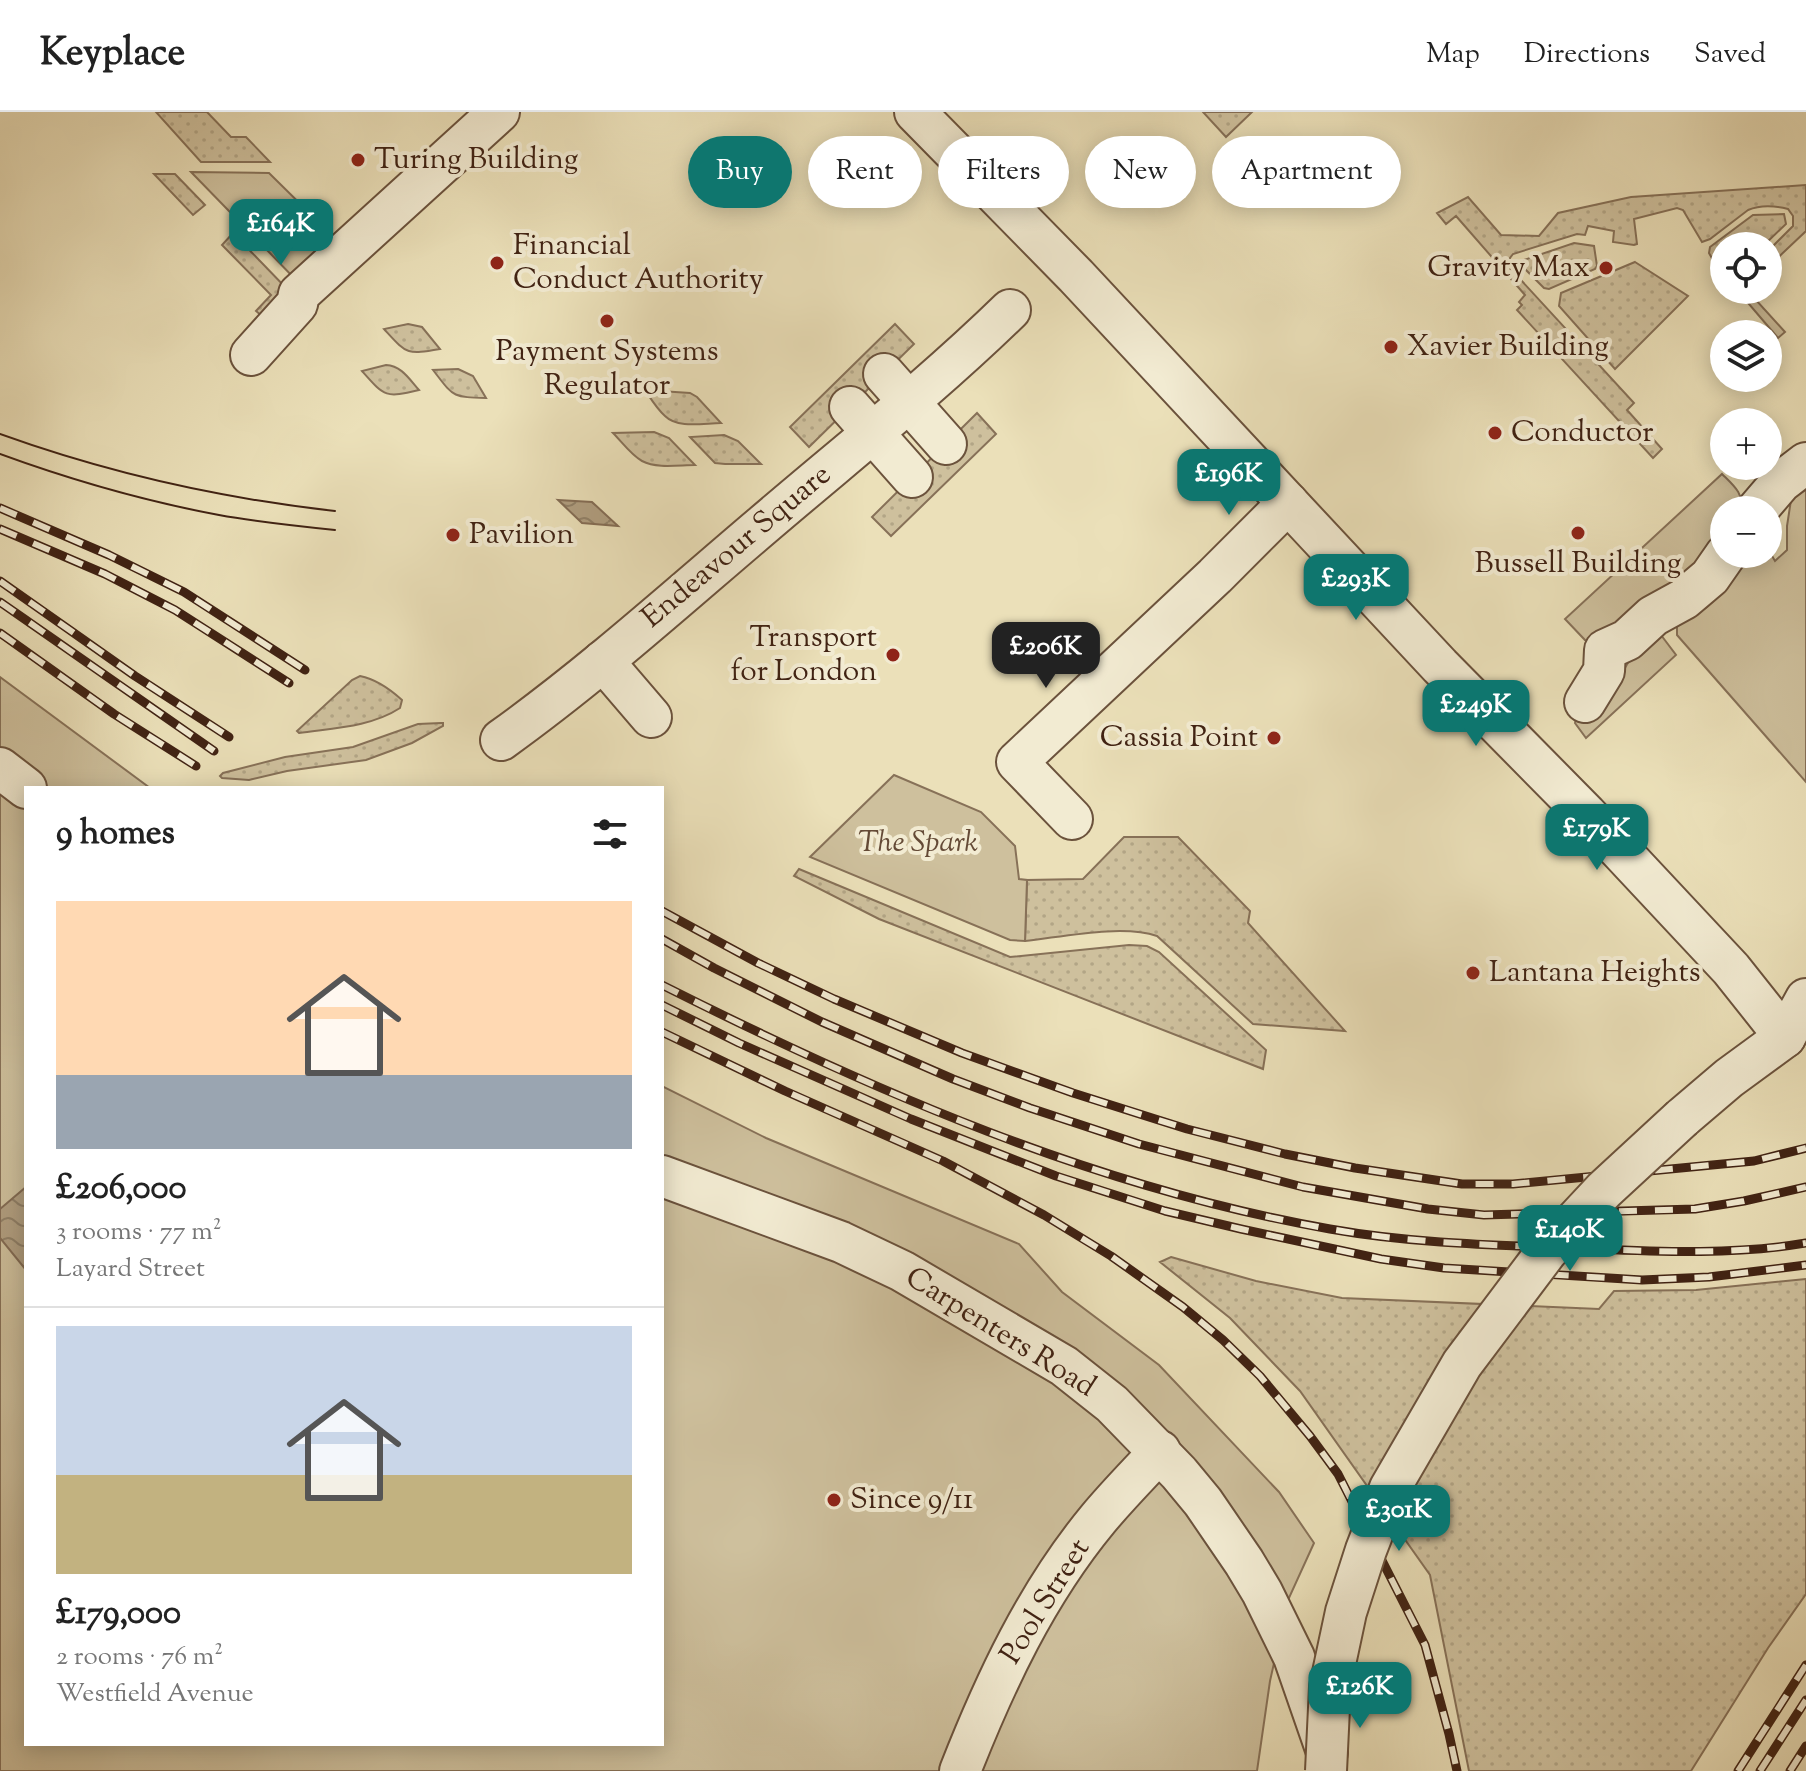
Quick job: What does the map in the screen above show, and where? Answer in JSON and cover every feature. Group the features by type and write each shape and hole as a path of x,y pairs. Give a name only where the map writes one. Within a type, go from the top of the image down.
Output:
{"street":[{"path":"251,355 297,304 299,294 499,112"},
{"path":"915,112 1076,276 1440,666 1577,804 1796,1035"},
{"name":"Endeavour Square","path":"501,740 603,661 896,388 983,336 1010,310"},
{"path":"896,388 946,444"},
{"path":"861,420 912,477"},
{"path":"1769,496 1781,482 1806,463"},
{"path":"1072,819 1017,762 1288,503"},
{"path":"1585,702 1604,671 1605,650 1627,640 1653,616 1684,599 1716,568"},
{"path":"603,661 651,717"},
{"path":"0,768 24,786"},
{"path":"1326,1771 1330,1687 1346,1612 1366,1550 1390,1488 1462,1364 1547,1251 1604,1190 1729,1078 1796,1035 1806,999"},
{"name":"Carpenters Road","path":"664,1177 841,1242 902,1271 1064,1366 1112,1404 1160,1451 1203,1502 1262,1592 1294,1657 1333,1771"},
{"name":"Pool Street","path":"960,1771 1001,1675 1045,1593 1098,1519 1160,1451"}],"green space":[{"path":"156,112 207,112 231,137 246,137 270,162 201,162"},
{"path":"1203,112 1252,112 1227,136"},
{"path":"191,172 269,173 340,243 299,283"},
{"path":"154,174 175,174 205,205 193,215"},
{"path":"1806,185 1806,231 1782,254 1782,237 1793,226 1793,216 1788,209 1768,206 1748,210 1719,232 1710,232 1710,239 1702,242 1683,210 1677,208 1634,219 1637,244 1634,245 1613,242 1614,231 1588,226 1585,235 1577,234 1513,254 1510,258 1508,266 1634,403 1627,410 1662,449 1653,458 1517,310 1525,295 1456,216 1446,224 1437,213 1468,197 1501,235 1539,236 1558,213 1631,197"},
{"path":"1784,214 1786,224 1778,232 1730,232 1753,215"},
{"path":"233,233 289,291 263,317 256,311 271,295 222,245"},
{"path":"1574,243 1594,246 1597,266 1549,289 1544,288 1520,264 1521,261"},
{"path":"1635,262 1688,296 1615,369 1559,306 1561,293"},
{"path":"1749,304 1760,304 1774,320 1763,320"},
{"path":"408,324 422,327 440,349 408,351 384,329"},
{"path":"895,324 914,344 809,447 790,427"},
{"path":"386,365 401,370 419,390 386,393 362,371"},
{"path":"458,369 473,376 486,398 454,394 433,370"},
{"path":"645,390 690,393 721,423 692,424 670,420"},
{"path":"977,413 996,434 891,536 872,517"},
{"path":"654,432 669,438 695,465 661,466 642,461 613,433"},
{"path":"724,435 738,441 761,464 715,463 690,437"},
{"path":"1716,480 1728,480 1734,486 1740,496 1710,496 1710,553 1698,568 1592,642 1585,640 1565,619"},
{"path":"1806,482 1806,782 1677,635 1677,626 1683,616 1702,610 1715,600 1732,568 1782,568 1782,555 1787,550 1791,500"},
{"path":"1661,635 1676,655 1586,738 1575,723 1576,718 1618,680 1641,640"},
{"path":"360,676 377,682 398,696 402,700 400,708 364,723 297,731 352,680"},
{"path":"0,677 147,786 24,786 24,1746 664,1746 664,1087 766,1138 1019,1244 1062,1292 1159,1365 1279,1492 1314,1543 1288,1600 1270,1681 1257,1771 0,1771"},
{"path":"443,723 443,726 412,743 366,760 287,771 249,780 220,776 285,757 353,747 418,724"},
{"name":"The Spark","path":"894,775 981,812 1015,846 1019,879 1027,880 1025,941 1010,940 810,857"},
{"path":"1124,837 1178,837 1250,911 1248,923 1345,1031 1253,1024 1157,936 1110,931 1025,941 1027,880 1083,879"},
{"path":"799,869 1010,957 1129,945 1147,946 1159,952 1266,1050 1263,1069 879,919 794,876"},
{"path":"1171,1257 1256,1281 1342,1298 1599,1309 1614,1291 1696,1290 1806,1279 1806,1594 1768,1648 1691,1771 1469,1771 1430,1575 1300,1391 1230,1318 1160,1262"}],"water":[{"path":"558,500 592,502 618,526 582,523"},
{"path":"24,1189 24,1268 0,1238 0,1209"}],"tram line":[{"path":"0,434 165,483 335,511"},
{"path":"0,454 81,481 163,503 248,520 335,530"}],"railway":[{"path":"0,508 109,555 184,592 305,670"},
{"path":"0,529 105,574 175,610 289,683"},
{"path":"0,581 135,676 229,737"},
{"path":"0,602 214,751"},
{"path":"0,633 114,714 196,766"},
{"path":"664,912 758,963 834,999 962,1053 1187,1129 1285,1154 1462,1184 1513,1184 1754,1161 1806,1148"},
{"path":"664,940 822,1022 953,1079 1139,1144 1303,1187 1428,1209 1484,1215 1695,1209 1806,1187"},
{"path":"664,986 822,1062 987,1131 1071,1162 1243,1211 1360,1234 1480,1244 1689,1252 1748,1250 1806,1243"},
{"path":"664,1006 739,1043 911,1119 1056,1176 1165,1211 1241,1229 1381,1259 1444,1268 1642,1280 1709,1277 1806,1265"},
{"path":"664,1033 943,1161 1044,1215 1111,1256 1223,1340 1260,1376 1338,1474 1425,1645 1457,1771"},
{"path":"1738,1771 1806,1665"},
{"path":"1760,1771 1806,1700"},
{"path":"1790,1771 1806,1746"}],"place":[{"name":"Turing Building","path":"358,160"},
{"name":"Financial Conduct Authority","path":"497,263"},
{"name":"Gravity Max","path":"1606,268"},
{"name":"Payment Systems Regulator","path":"607,321"},
{"name":"Xavier Building","path":"1391,347"},
{"name":"Conductor","path":"1495,433"},
{"name":"Bussell Building","path":"1578,533"},
{"name":"Pavilion","path":"453,535"},
{"name":"Transport for London","path":"893,655"},
{"name":"Cassia Point","path":"1274,738"},
{"name":"Lantana Heights","path":"1473,973"},
{"name":"Since 9/11","path":"834,1500"}]}
